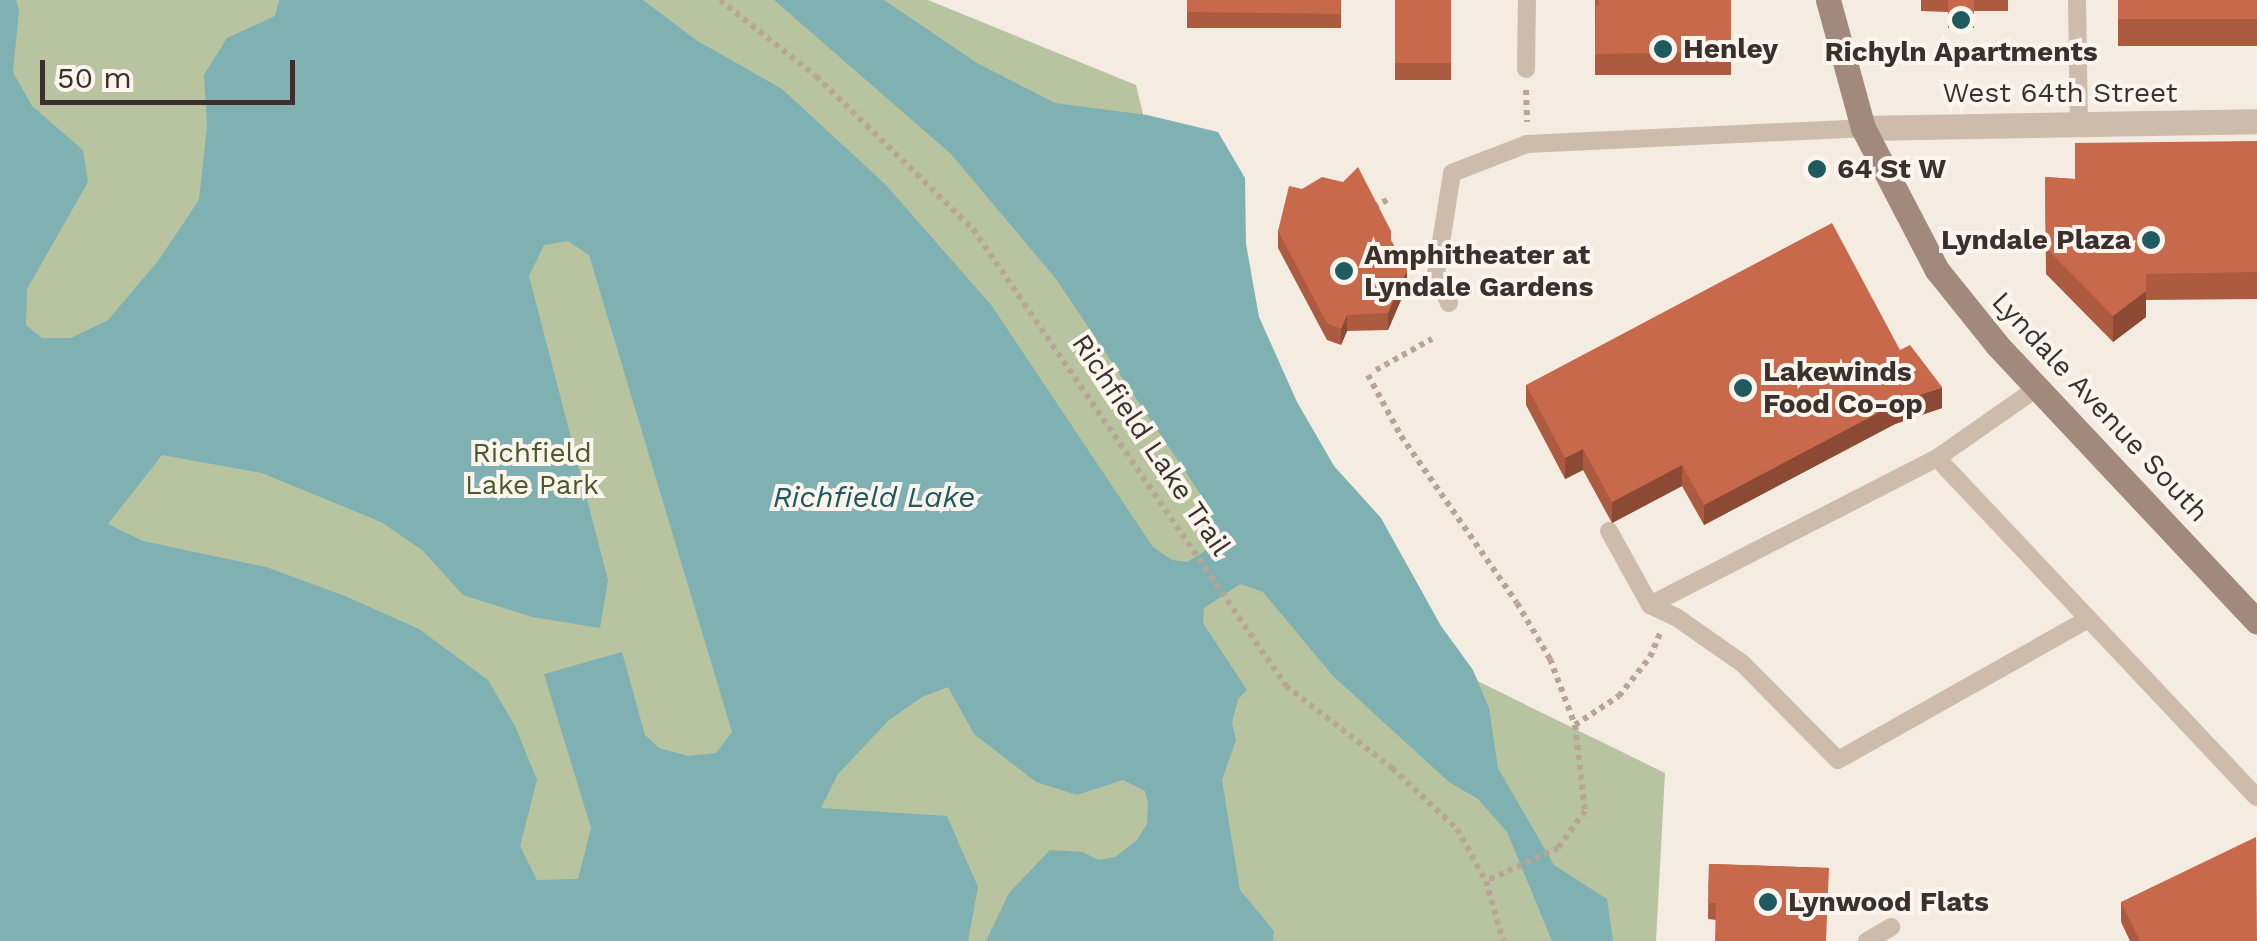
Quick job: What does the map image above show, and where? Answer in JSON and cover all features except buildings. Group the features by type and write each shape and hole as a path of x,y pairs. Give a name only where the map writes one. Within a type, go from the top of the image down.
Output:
{"main road":[{"name":"Lyndale Avenue South","path":"1828,0 1863,128 1937,270 2037,388 2257,622"}],"street":[{"name":"West 64th Street","path":"1863,128 2257,121"}],"lane":[{"path":"1526,70 1527,0"},
{"path":"2078,0 2079,124"},
{"path":"1449,303 1436,274 1452,173 1527,144 1863,128"},
{"path":"1650,604 1937,458 2037,388"},
{"path":"1937,458 2257,798"},
{"path":"1609,532 1650,604 1676,617 1742,663 1838,760 2088,619"},
{"path":"1867,941 1892,927"}],"path":[{"name":"Richfield Lake Trail","path":"720,0 816,76 973,228 1286,686 1392,768 1458,829 1486,881 1502,941"},
{"path":"1526,70 1527,144"},
{"path":"1371,208 1386,200"},
{"path":"1432,339 1372,372 1401,436 1518,603 1550,659 1576,725 1585,811 1558,848 1486,881"},
{"path":"1576,725 1619,696 1650,656 1662,628 1676,617"}],"green space":[{"name":"Richfield Lake","path":"0,0 928,0 1136,85 1255,572 1665,773 1656,941 0,941"}],"water":[{"name":"Richfield Lake","path":"0,0 16,0 19,11 13,72 32,106 83,150 88,182 27,289 26,325 42,338 71,338 108,320 158,261 199,200 207,126 204,75 227,38 275,16 279,0 643,0 696,40 782,89 885,184 992,306 1153,547 1172,560 1187,562 1213,546 1201,495 1056,279 951,154 774,0 884,0 977,63 1055,103 1147,115 1218,132 1245,178 1246,244 1259,317 1297,402 1334,466 1381,518 1441,626 1473,670 1489,708 1498,768 1554,865 1607,899 1613,941 1552,941 1507,832 1478,799 1449,782 1333,676 1263,592 1240,584 1204,608 1203,623 1247,690 1238,699 1232,723 1236,740 1222,780 1240,890 1274,931 1273,941 986,941 1009,893 1050,850 1083,852 1098,860 1115,857 1137,840 1147,824 1148,803 1145,791 1123,780 1077,795 1036,782 974,734 948,687 922,697 888,721 838,774 821,808 947,816 978,887 968,941 0,941","holes":["568,241 589,255 732,732 716,753 688,756 659,748 645,735 622,652 544,674 591,828 578,879 537,880 520,846 537,780 515,726 488,680 419,629 345,596 266,567 143,541 108,524 162,455 262,473 381,522 422,550 463,595 532,617 600,628 608,580 529,276 544,245"]}],"place":[{"name":"Richyln Apartments","path":"1961,20"},
{"name":"Henley","path":"1663,49"},
{"name":"64 St W","path":"1817,169"},
{"name":"Lyndale Plaza","path":"2151,240"},
{"name":"Amphitheater at Lyndale Gardens","path":"1344,271"},
{"name":"Lakewinds Food Co-op","path":"1743,388"},
{"name":"Lynwood Flats","path":"1768,902"}],"park label":[{"name":"Richfield Lake Park","path":"532,469"}]}
